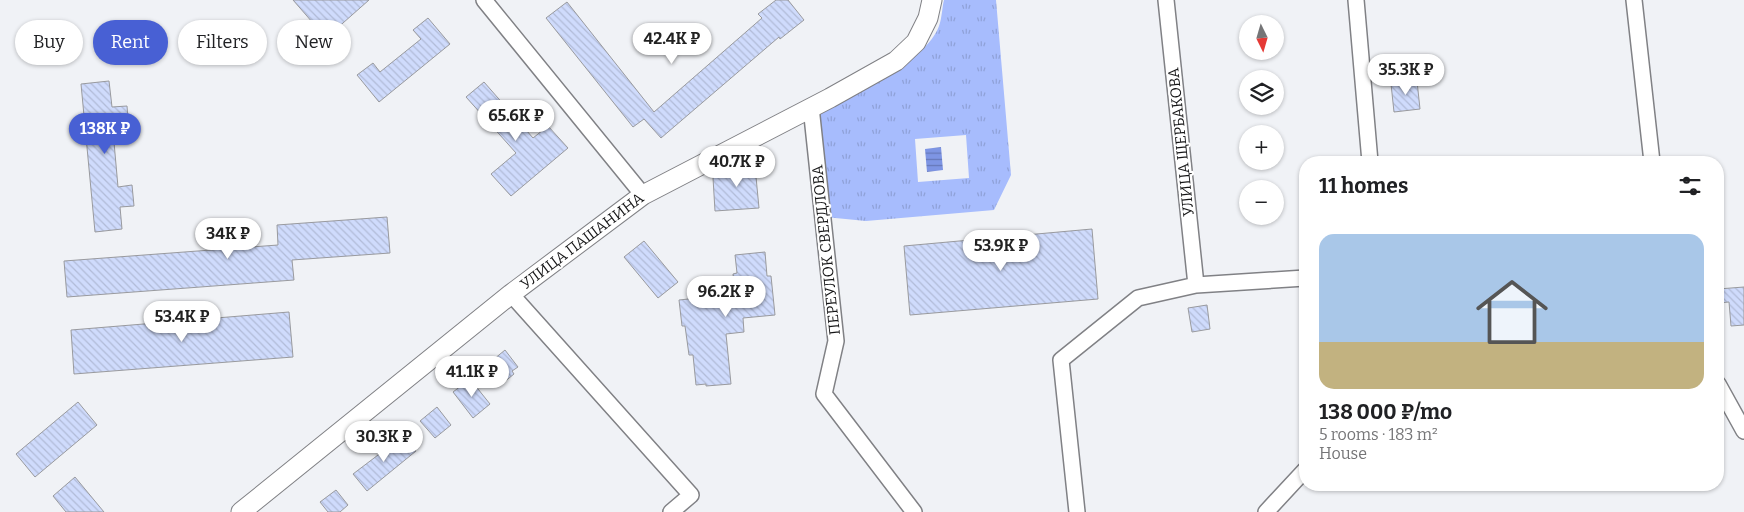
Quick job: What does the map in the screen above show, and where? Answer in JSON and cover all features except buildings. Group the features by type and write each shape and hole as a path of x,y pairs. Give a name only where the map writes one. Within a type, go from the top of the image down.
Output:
{"main road":[{"name":"УЛИЦА ПАШАНИНА","path":"241,512 511,294 643,195 896,61 908,52 923,31 932,0"}],"street":[{"path":"484,0 643,195"},
{"name":"УЛИЦА ЩЕРБАКОВА","path":"1166,0 1196,285"},
{"path":"1356,0 1369,156"},
{"path":"1634,0 1651,156"},
{"name":"ПЕРЕУЛОК СВЕРДЛОВА","path":"811,106 836,341 824,394 914,512"},
{"path":"1077,512 1061,360 1138,298 1196,285 1299,278"},
{"path":"511,294 691,495 671,512"},
{"path":"1724,395 1744,430"},
{"path":"1266,512 1299,476"}],"green space":[{"path":"944,0 996,0 1011,175 994,210 866,221 825,217 816,115 885,77 904,65 919,52 932,39 939,26","holes":["966,135 969,178 918,182 915,139"]}],"shaded area":[{"path":"941,147 943,170 927,172 925,149"}]}
